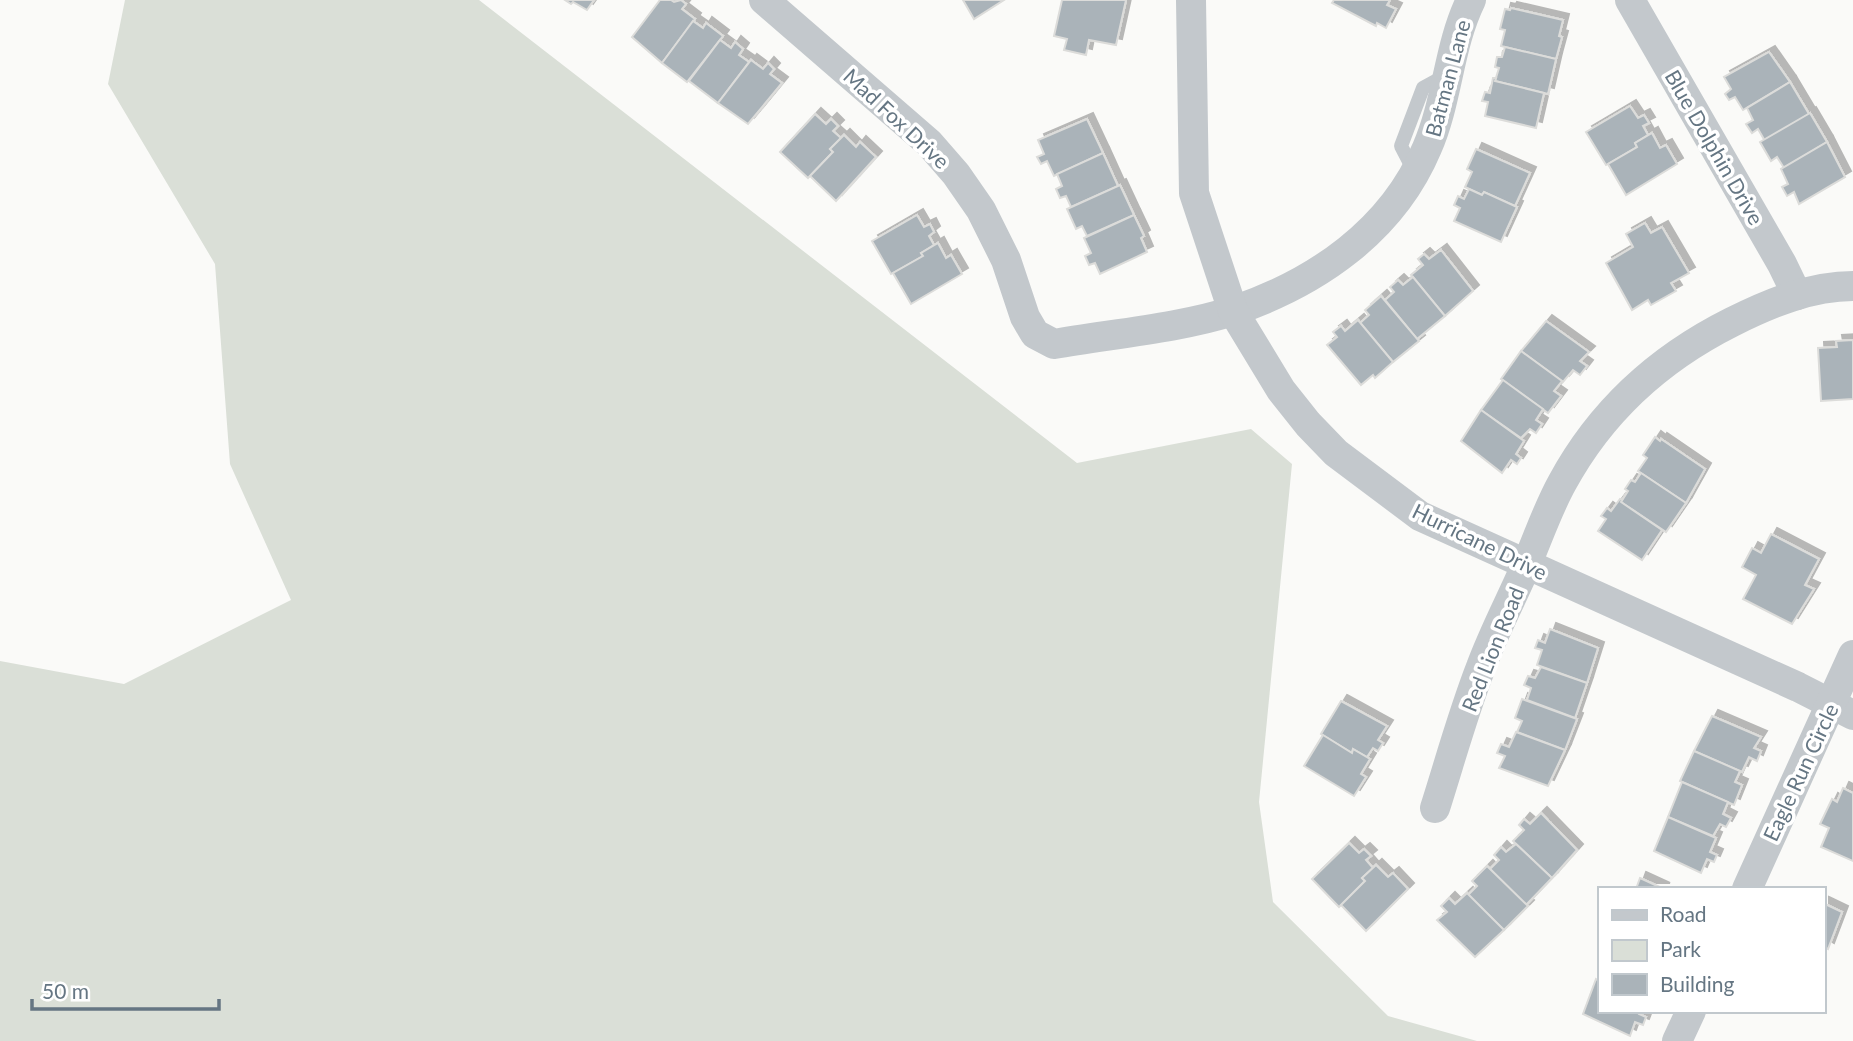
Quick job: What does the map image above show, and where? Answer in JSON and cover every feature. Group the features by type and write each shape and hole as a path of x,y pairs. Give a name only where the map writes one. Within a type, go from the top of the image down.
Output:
{"street":[{"name":"Mad Fox Drive","path":"764,0 929,143 956,174 981,210 1006,260 1025,317 1035,334"},
{"name":"Hurricane Drive","path":"1191,0 1194,193 1233,311 1281,390 1308,424 1336,453 1420,516 1842,709"},
{"name":"Batman Lane","path":"1035,334 1054,344 1192,321 1233,311 1298,284 1357,244 1383,219 1405,189 1427,150 1442,108 1463,16 1471,0"},
{"name":"Blue Dolphin Drive","path":"1630,0 1797,295"},
{"name":"Red Lion Road","path":"1435,808 1481,666 1562,483 1591,435 1624,398 1655,370 1702,337 1760,307 1834,286 1853,286"},
{"name":"Eagle Run Circle","path":"1748,887 1842,709 1853,655"},
{"path":"1677,1041 1690,1013"}],"green space":[{"path":"125,0 479,0 1077,463 1251,429 1292,464 1259,802 1273,902 1388,1016 1477,1041 0,1041 0,661 124,684 291,600 230,464 215,264 108,84"}],"building":[{"path":"565,0 594,0 587,10"},
{"path":"660,0 681,0 686,4 682,9 695,19 662,63 632,37"},
{"path":"963,0 1004,0 974,19"},
{"path":"1062,0 1126,0 1116,45 1089,40 1086,55 1064,50 1067,39 1054,36"},
{"path":"1334,0 1390,0 1387,5 1396,9 1386,28 1377,23 1376,26 1332,3"},
{"path":"1511,8 1563,20 1556,59 1501,46 1505,30 1500,29 1505,9"},
{"path":"693,21 703,28 706,23 723,36 687,82 662,63"},
{"path":"720,40 731,48 735,42 743,49 739,55 749,62 718,103 689,81"},
{"path":"1505,47 1556,59 1548,94 1495,81 1499,68 1495,67 1497,57 1502,57"},
{"path":"1769,52 1790,82 1743,110 1735,97 1729,100 1725,94 1731,89 1724,77"},
{"path":"751,60 763,69 768,63 774,69 770,74 782,83 748,124 718,103"},
{"path":"1493,78 1496,78 1495,81 1544,93 1536,128 1485,116 1488,102 1482,101 1485,92 1490,93"},
{"path":"1790,82 1809,114 1765,141 1758,129 1752,133 1746,124 1753,120 1747,108"},
{"path":"1630,106 1638,118 1644,115 1649,123 1643,126 1648,135 1635,143 1637,147 1606,165 1586,132"},
{"path":"1810,113 1827,142 1784,168 1777,157 1771,161 1760,142"},
{"path":"815,114 826,124 831,119 838,126 833,131 841,138 830,149 833,152 808,178 780,152"},
{"path":"1087,119 1103,153 1054,176 1047,161 1041,164 1037,157 1044,154 1038,140"},
{"path":"1652,133 1660,148 1666,145 1677,164 1626,195 1608,164 1637,147 1635,143"},
{"path":"844,135 856,147 860,142 876,157 836,201 810,176 833,152 830,149"},
{"path":"1827,142 1845,177 1799,204 1794,192 1787,196 1782,187 1788,184 1781,169"},
{"path":"1476,149 1530,173 1515,206 1465,187 1472,172 1467,169"},
{"path":"1103,153 1118,186 1071,207 1066,196 1060,198 1056,189 1062,186 1057,174"},
{"path":"1120,185 1134,215 1087,236 1082,226 1076,229 1067,209"},
{"path":"1469,189 1482,195 1484,192 1517,207 1501,242 1454,221 1460,208 1454,205 1458,196 1464,199"},
{"path":"917,215 924,227 930,224 934,232 929,236 934,245 921,253 923,256 891,274 872,241"},
{"path":"1134,215 1144,236 1141,238 1147,252 1100,274 1095,263 1089,265 1085,256 1091,253 1084,238"},
{"path":"1645,223 1651,233 1662,227 1689,273 1671,283 1676,291 1651,305 1648,300 1632,310 1606,263 1633,247 1626,234"},
{"path":"938,243 946,258 951,255 962,274 911,304 893,273 923,256 921,253"},
{"path":"1441,250 1473,291 1445,316 1411,275 1423,265 1418,259 1424,254 1429,259"},
{"path":"1413,277 1445,316 1417,339 1385,300 1394,292 1390,287 1398,280 1403,285"},
{"path":"1381,296 1419,341 1393,362 1360,323 1369,315 1365,310"},
{"path":"1358,320 1393,362 1375,378 1373,375 1361,385 1327,345 1337,337 1333,332 1341,326 1345,331"},
{"path":"1546,321 1589,352 1580,361 1587,366 1580,375 1573,370 1563,382 1521,351"},
{"path":"1853,340 1853,399 1821,401 1818,348 1837,347 1836,341"},
{"path":"1521,351 1562,381 1554,391 1561,396 1548,413 1501,379"},
{"path":"1503,380 1543,409 1536,420 1542,424 1536,433 1530,429 1521,438 1481,410"},
{"path":"1481,410 1524,441 1516,454 1521,458 1517,464 1511,460 1502,473 1461,441"},
{"path":"1655,437 1705,469 1686,503 1638,471 1647,458 1643,455"},
{"path":"1641,473 1686,503 1666,532 1621,502 1631,480 1635,482"},
{"path":"1620,499 1662,530 1642,560 1598,531 1606,519 1601,516 1607,508 1611,511"},
{"path":"1771,534 1819,559 1805,585 1814,589 1792,624 1743,599 1756,575 1742,567 1752,548 1761,553"},
{"path":"1550,629 1598,648 1587,683 1537,665 1542,650 1535,648 1538,640 1545,643"},
{"path":"1541,667 1587,683 1575,718 1527,700 1531,688 1524,685 1528,676 1535,678"},
{"path":"1522,699 1577,719 1565,750 1517,732 1522,721 1515,718"},
{"path":"1341,701 1387,726 1378,740 1383,743 1378,751 1373,748 1367,757 1353,749 1352,753 1321,734"},
{"path":"1712,716 1761,737 1754,748 1761,751 1757,761 1749,757 1742,772 1694,751"},
{"path":"1516,732 1565,750 1548,786 1499,768 1505,756 1497,753 1501,744 1509,747"},
{"path":"1323,735 1352,753 1353,749 1370,759 1361,774 1366,777 1354,796 1304,766"},
{"path":"1694,751 1740,771 1735,782 1742,785 1734,805 1680,781"},
{"path":"1682,782 1728,802 1723,814 1731,818 1726,827 1720,824 1713,836 1668,817"},
{"path":"1843,788 1853,793 1853,861 1821,847 1829,828 1820,824 1832,799 1837,802"},
{"path":"1541,813 1577,850 1552,878 1513,841 1524,830 1519,825 1524,819 1530,824"},
{"path":"1668,817 1716,838 1710,852 1717,855 1714,862 1707,859 1701,873 1654,851"},
{"path":"1349,843 1359,853 1364,849 1371,856 1366,860 1373,868 1362,878 1365,881 1339,907 1312,879"},
{"path":"1516,844 1552,878 1526,905 1490,869 1499,860 1494,855 1501,847 1506,852"},
{"path":"1376,865 1388,877 1393,873 1408,889 1366,931 1341,905 1365,881 1362,878"},
{"path":"1487,866 1528,906 1504,930 1468,895 1477,886 1472,881"},
{"path":"1640,878 1660,887 1637,887"},
{"path":"1467,893 1504,930 1475,957 1437,920 1447,912 1441,906 1449,898 1455,904"},
{"path":"1825,904 1842,912 1828,949 1825,947"},
{"path":"1596,979 1598,1013 1639,1013 1646,1017 1643,1025 1635,1022 1630,1036 1583,1014"}]}
